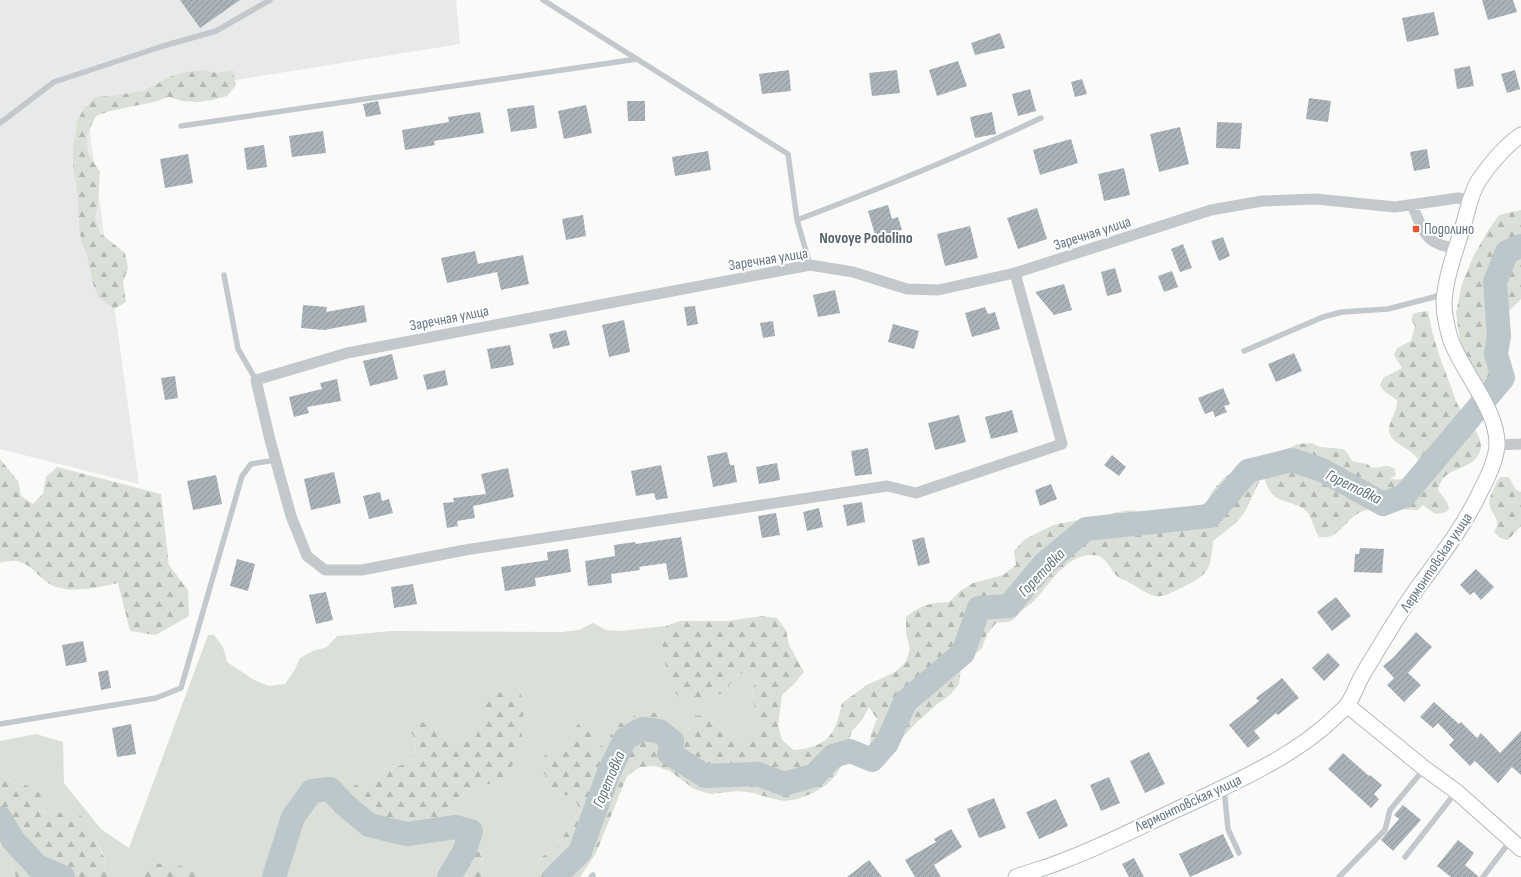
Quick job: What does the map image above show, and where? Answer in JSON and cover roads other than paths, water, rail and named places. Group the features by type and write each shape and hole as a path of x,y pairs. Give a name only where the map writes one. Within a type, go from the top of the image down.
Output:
{"street":[{"name":"Лермонтовская улица","path":"1016,877 1065,860 1224,787 1261,768 1300,745 1325,726 1347,705 1361,677 1411,596 1456,536 1474,506 1491,471 1497,445 1494,425 1490,411 1464,369 1450,338 1446,322 1444,303 1456,248 1478,181 1496,159 1515,139 1521,135"},
{"name":"Заречная улица","path":"256,380 347,353 810,265 853,272 907,289 938,290 1015,273 1211,210 1262,202 1316,199 1394,207 1458,198 1471,200"},
{"path":"1412,205 1426,236 1435,244 1456,248"},
{"path":"256,380 291,516 307,556 325,570 362,570 465,550 887,486 916,493 1062,444 1015,273"},
{"path":"1497,445 1521,444"},
{"path":"1347,705 1424,768 1457,792 1516,844"}],"lane":[{"path":"0,123 54,82 163,46 216,31 270,0"},
{"path":"542,0 788,154 797,220 810,265"},
{"path":"181,126 637,59"},
{"path":"797,220 893,183 994,140 1041,118"},
{"path":"224,275 238,349 256,380"},
{"path":"1244,351 1323,317 1342,312 1388,309 1434,297 1446,291"},
{"path":"0,724 156,698 181,688 242,476 251,464 276,460"},
{"path":"1339,877 1385,830 1390,810 1424,768"},
{"path":"1224,787 1228,828 1240,853"},
{"path":"1405,857 1457,792"},
{"path":"1483,877 1516,844"}],"waterway":[{"name":"Горетовка","path":"555,877 580,852 609,772 625,739 642,729 659,731 672,741 669,753 705,776 758,774 784,784 815,775 833,756 850,751 872,760 887,743 905,702 963,653 979,608 1009,606 1044,564 1086,529 1210,516 1248,471 1292,460 1322,470 1383,504 1404,496 1503,378 1496,354 1499,336 1495,282 1507,252 1521,246"},
{"name":"Горетовка","path":"274,877 293,817 312,791 330,789 344,804 369,825 407,834 456,827 471,831 465,850 449,877"},
{"name":"Горетовка","path":"0,818 13,840 37,866 63,877"}],"place":[{"name":"Подолино","path":"1416,229"}],"district":[{"name":"Novoye Podolino","path":"866,237"}]}
